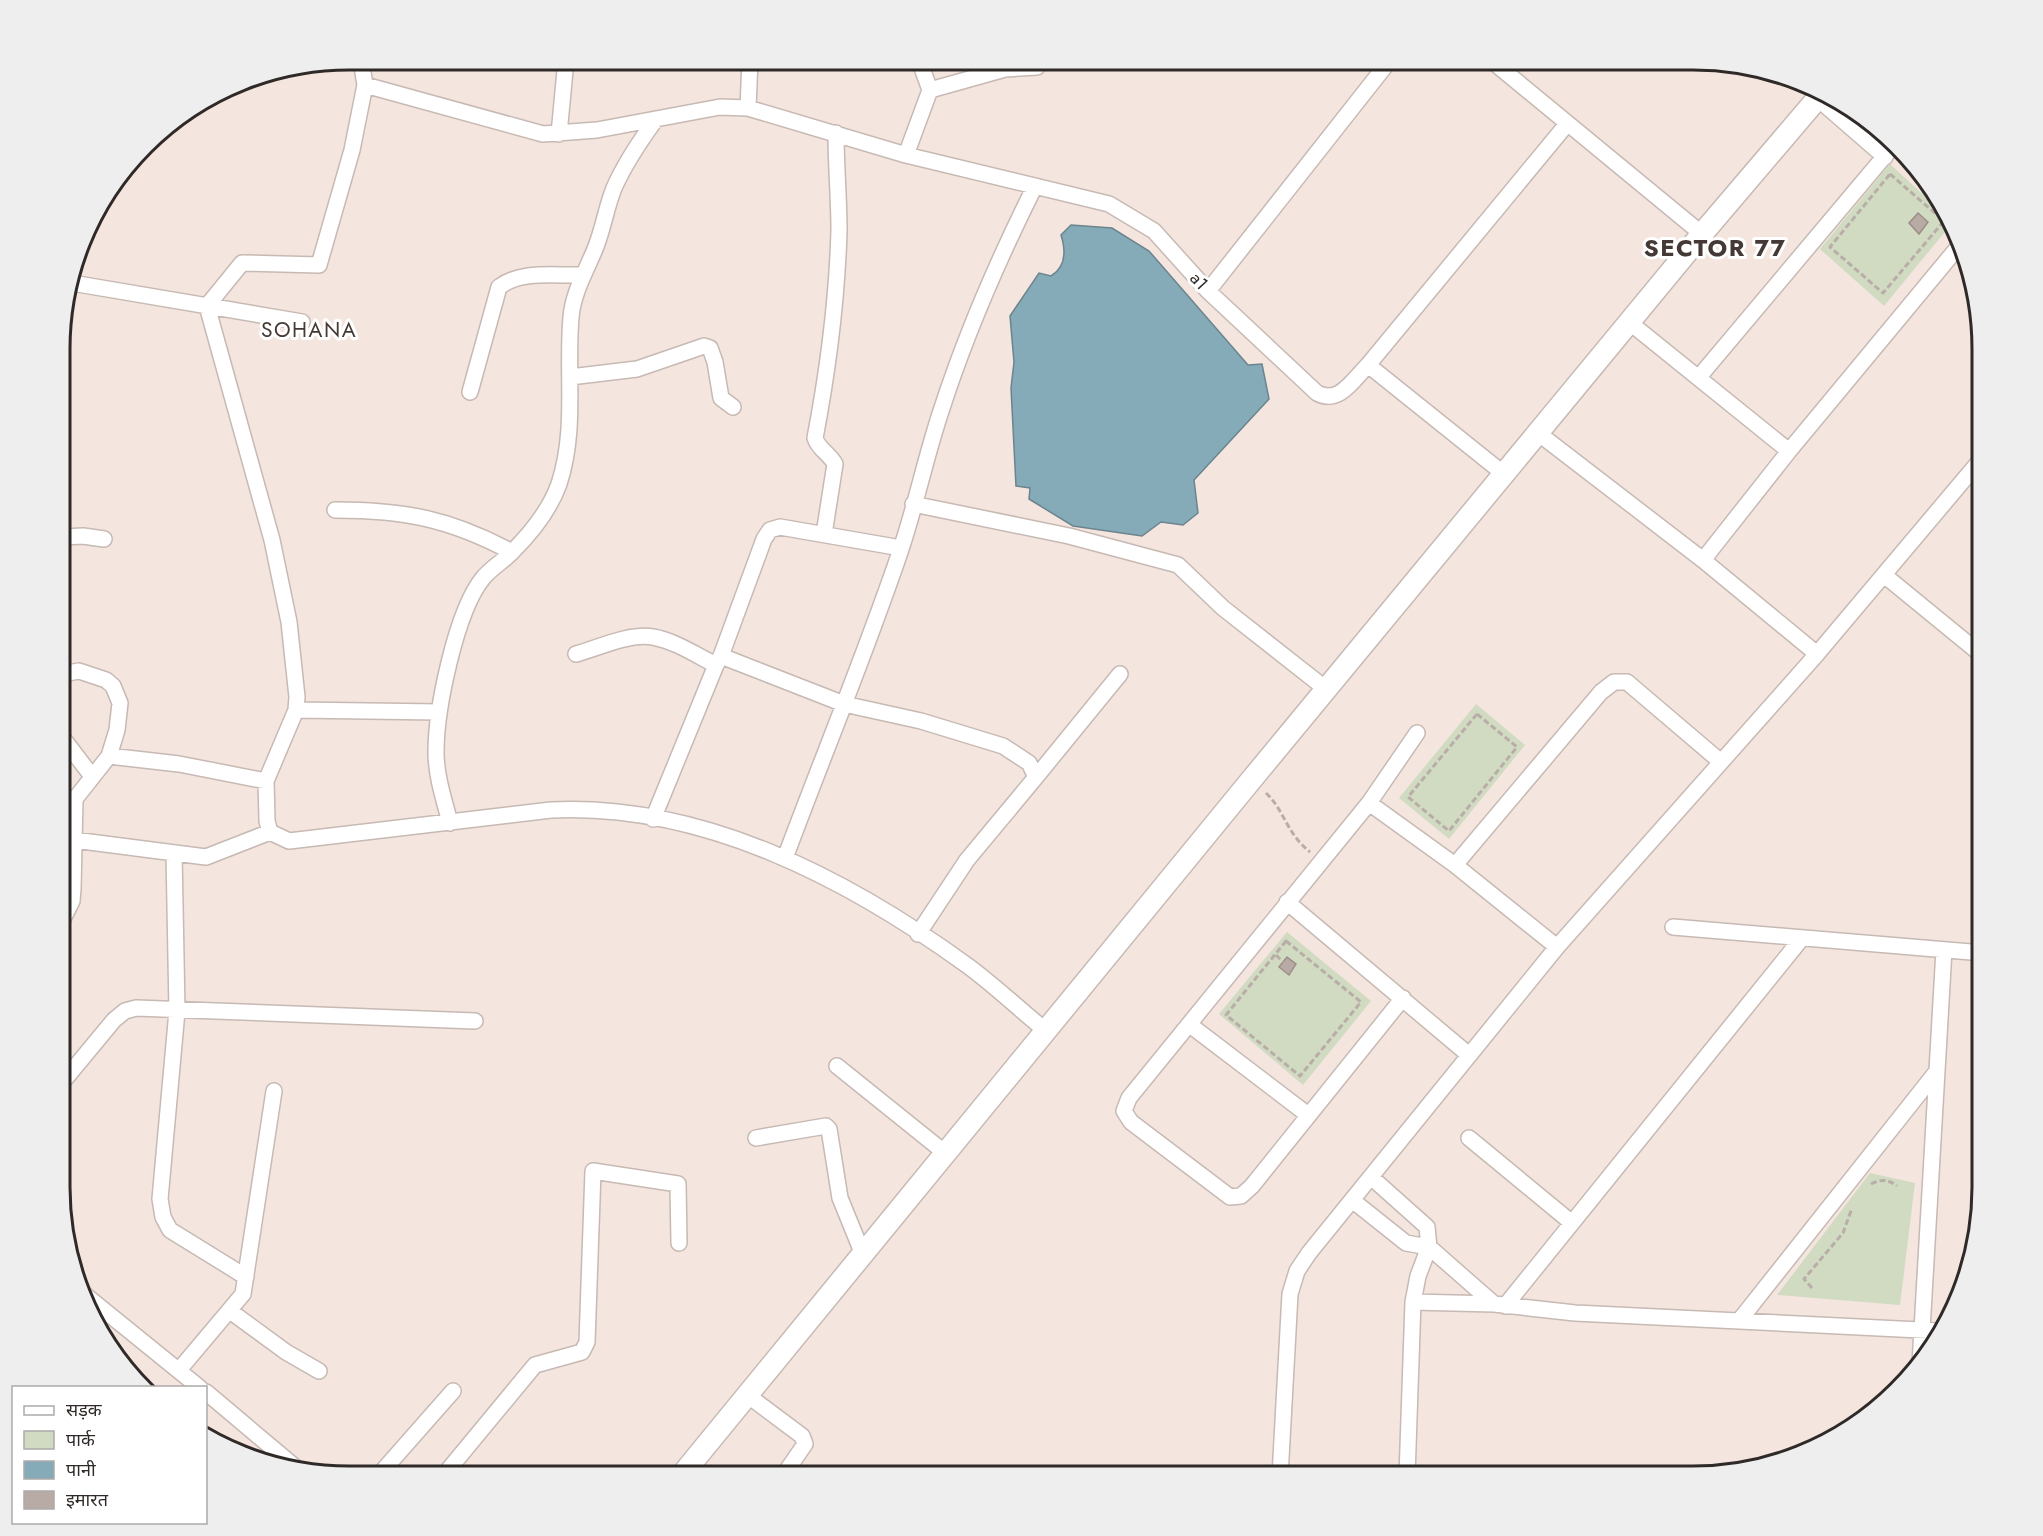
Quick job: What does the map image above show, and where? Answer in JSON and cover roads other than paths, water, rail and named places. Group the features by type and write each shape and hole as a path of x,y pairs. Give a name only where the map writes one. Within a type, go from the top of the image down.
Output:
{"street":[{"path":"207,306 242,263 320,265 352,150 365,85 363,70"},
{"path":"559,134 565,70"},
{"path":"748,108 750,70"},
{"path":"906,155 930,90 923,70"},
{"path":"930,90 1001,70"},
{"path":"1208,291 1382,70"},
{"path":"1504,70 1702,234"},
{"name":"a1","path":"365,85 543,134 597,130 720,107 748,108 906,155 1109,204 1154,231 1208,291 1317,393 1325,397 1333,397 1344,390 1368,365 1567,124"},
{"path":"689,1466 944,1152 1629,322 1817,99"},
{"path":"1699,377 1889,151 1843,114"},
{"path":"450,823 438,770 439,712 460,628 470,600 492,568 512,552 534,527 558,485 568,449 570,425 571,315 582,275 596,248 614,188 629,159 656,119"},
{"path":"824,534 835,464 831,456 817,444 815,438 826,366 839,230 836,134"},
{"path":"785,858 902,549 942,407 968,336 1004,248 1035,186"},
{"path":"1703,560 1789,451 1954,251"},
{"path":"470,392 499,287 508,280 519,277 582,275"},
{"path":"78,284 302,322"},
{"path":"207,306 272,540 284,595 297,697 296,710 266,781 267,821 270,832 289,842 551,810 588,808 653,819 741,841 819,873 918,933 970,968 1045,1030"},
{"path":"1629,322 1789,451"},
{"path":"570,377 637,369 704,346 710,348 716,362 721,398 733,407"},
{"path":"1368,365 1504,474"},
{"path":"1538,433 1703,560 1817,654"},
{"path":"1281,1466 1290,1293 1297,1271 1309,1252 1557,947 1817,654 1972,470"},
{"path":"913,504 1069,536 1178,565 1223,608 1326,690"},
{"path":"334,510 394,512 436,519 483,537 512,552"},
{"path":"653,819 719,661 764,539 770,530 780,527 902,549"},
{"path":"70,537 104,539"},
{"path":"1884,575 1972,647"},
{"path":"576,654 639,637 652,637 844,704 921,721 1003,746 1029,762 1036,777"},
{"path":"70,673 79,671 92,674 113,686 120,703 117,730 109,756 70,800"},
{"path":"918,933 967,860 1120,674"},
{"path":"1455,865 1601,692 1614,682 1627,682 1720,762"},
{"path":"296,710 439,712"},
{"path":"1403,998 1252,1186 1241,1196 1230,1197 1131,1122 1124,1111 1129,1098 1369,803 1417,733"},
{"path":"70,747 92,775"},
{"path":"109,756 179,764 266,781"},
{"path":"1369,803 1455,865 1557,947"},
{"path":"70,815 74,840 70,905"},
{"path":"74,840 206,857 270,832"},
{"path":"174,853 177,1011 160,1199 163,1217 170,1230 246,1277"},
{"path":"1287,902 1469,1055"},
{"path":"1673,927 1972,952"},
{"path":"1499,1305 1572,1223 1802,938"},
{"path":"1921,1348 1944,950"},
{"path":"70,1073 102,1033 125,1011 136,1008 476,1021"},
{"path":"1190,1025 1308,1115"},
{"path":"837,1066 944,1152"},
{"path":"1739,1321 1937,1071"},
{"path":"179,1371 243,1294 274,1091"},
{"path":"756,1138 826,1126 829,1129 840,1198 862,1252"},
{"path":"1469,1138 1572,1223"},
{"path":"451,1466 535,1365 582,1352 587,1342 593,1170 678,1184 679,1243"},
{"path":"1371,1177 1427,1227 1429,1247 1418,1276 1413,1302 1407,1466"},
{"path":"1352,1200 1406,1243 1429,1247 1499,1305"},
{"path":"1413,1302 1499,1305 1575,1313 1932,1331"},
{"path":"97,1304 198,1386"},
{"path":"230,1311 286,1352 319,1371"},
{"path":"387,1466 453,1391"},
{"path":"207,1393 284,1457"},
{"path":"746,1394 802,1436 806,1444 790,1466"}],"water":[{"path":"1071,225 1112,228 1149,251 1248,365 1262,364 1269,399 1194,480 1198,513 1183,525 1161,522 1142,536 1073,526 1029,499 1030,488 1016,486 1011,388 1014,362 1010,316 1039,273 1051,276 1060,268 1064,253 1061,235"}],"district":[{"name":"SECTOR 77","path":"1715,247"},
{"name":"SOHANA","path":"309,330"}]}
